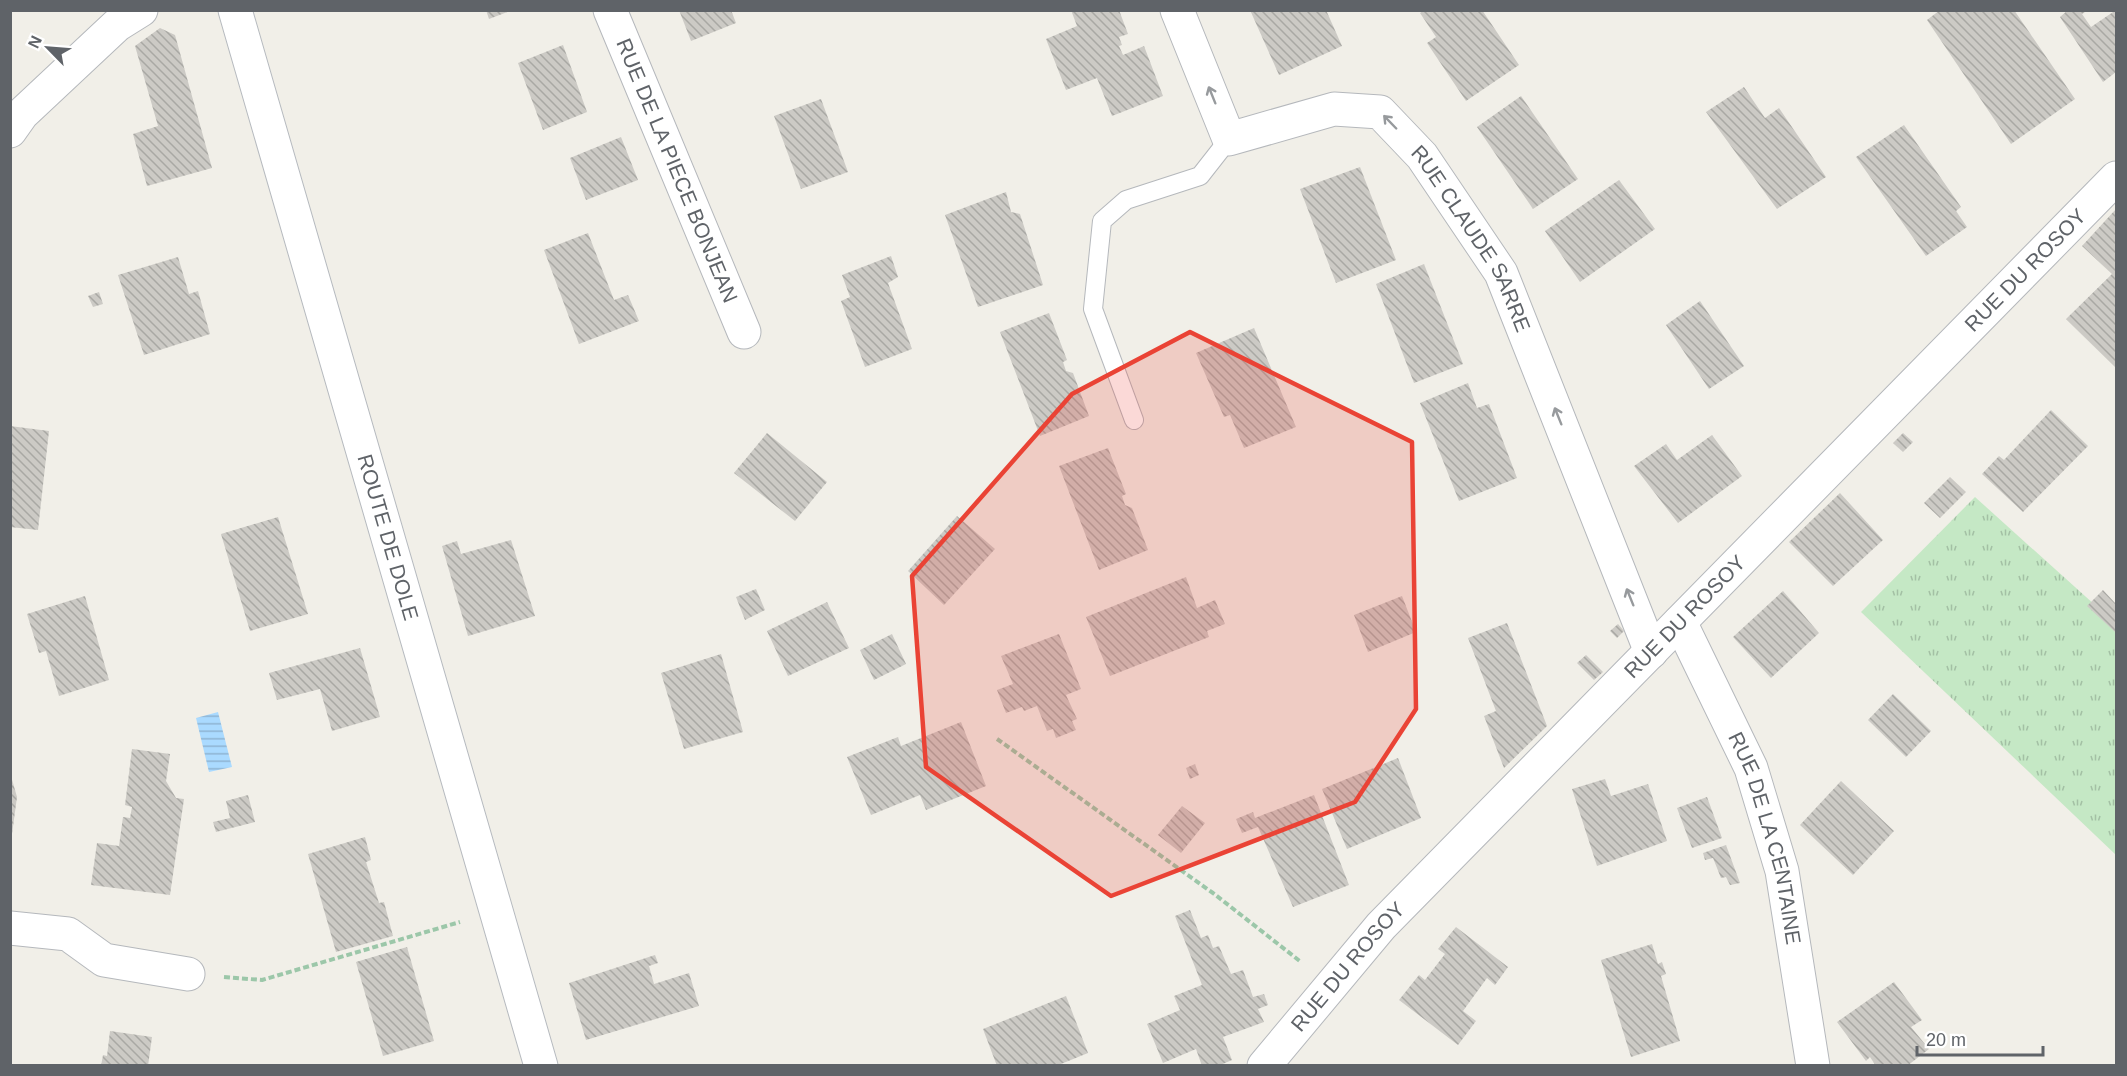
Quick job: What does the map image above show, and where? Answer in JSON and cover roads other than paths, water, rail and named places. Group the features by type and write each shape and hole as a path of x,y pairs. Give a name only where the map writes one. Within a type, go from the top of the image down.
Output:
{"street":[{"path":"10,130 22,114 117,25 141,10"},
{"name":"ROUTE DE DOLE","path":"235,10 541,1065"},
{"name":"RUE DE LA PIECE BONJEAN","path":"610,10 744,332"},
{"path":"1177,10 1229,139"},
{"name":"RUE CLAUDE SARRE","path":"1229,139 1334,109 1380,112 1422,156 1501,273 1651,652"},
{"name":"RUE DU ROSOY","path":"1264,1065 1381,926 2116,178"},
{"name":"RUE DE LA CENTAINE","path":"1680,622 1751,768 1782,871 1813,1065"},
{"path":"10,928 68,934 104,960 188,974"}],"lane":[{"path":"1134,420 1093,309 1102,221 1126,200 1200,176 1229,139"}],"water":[{"path":"218,712 232,767 209,772 196,718"}]}
